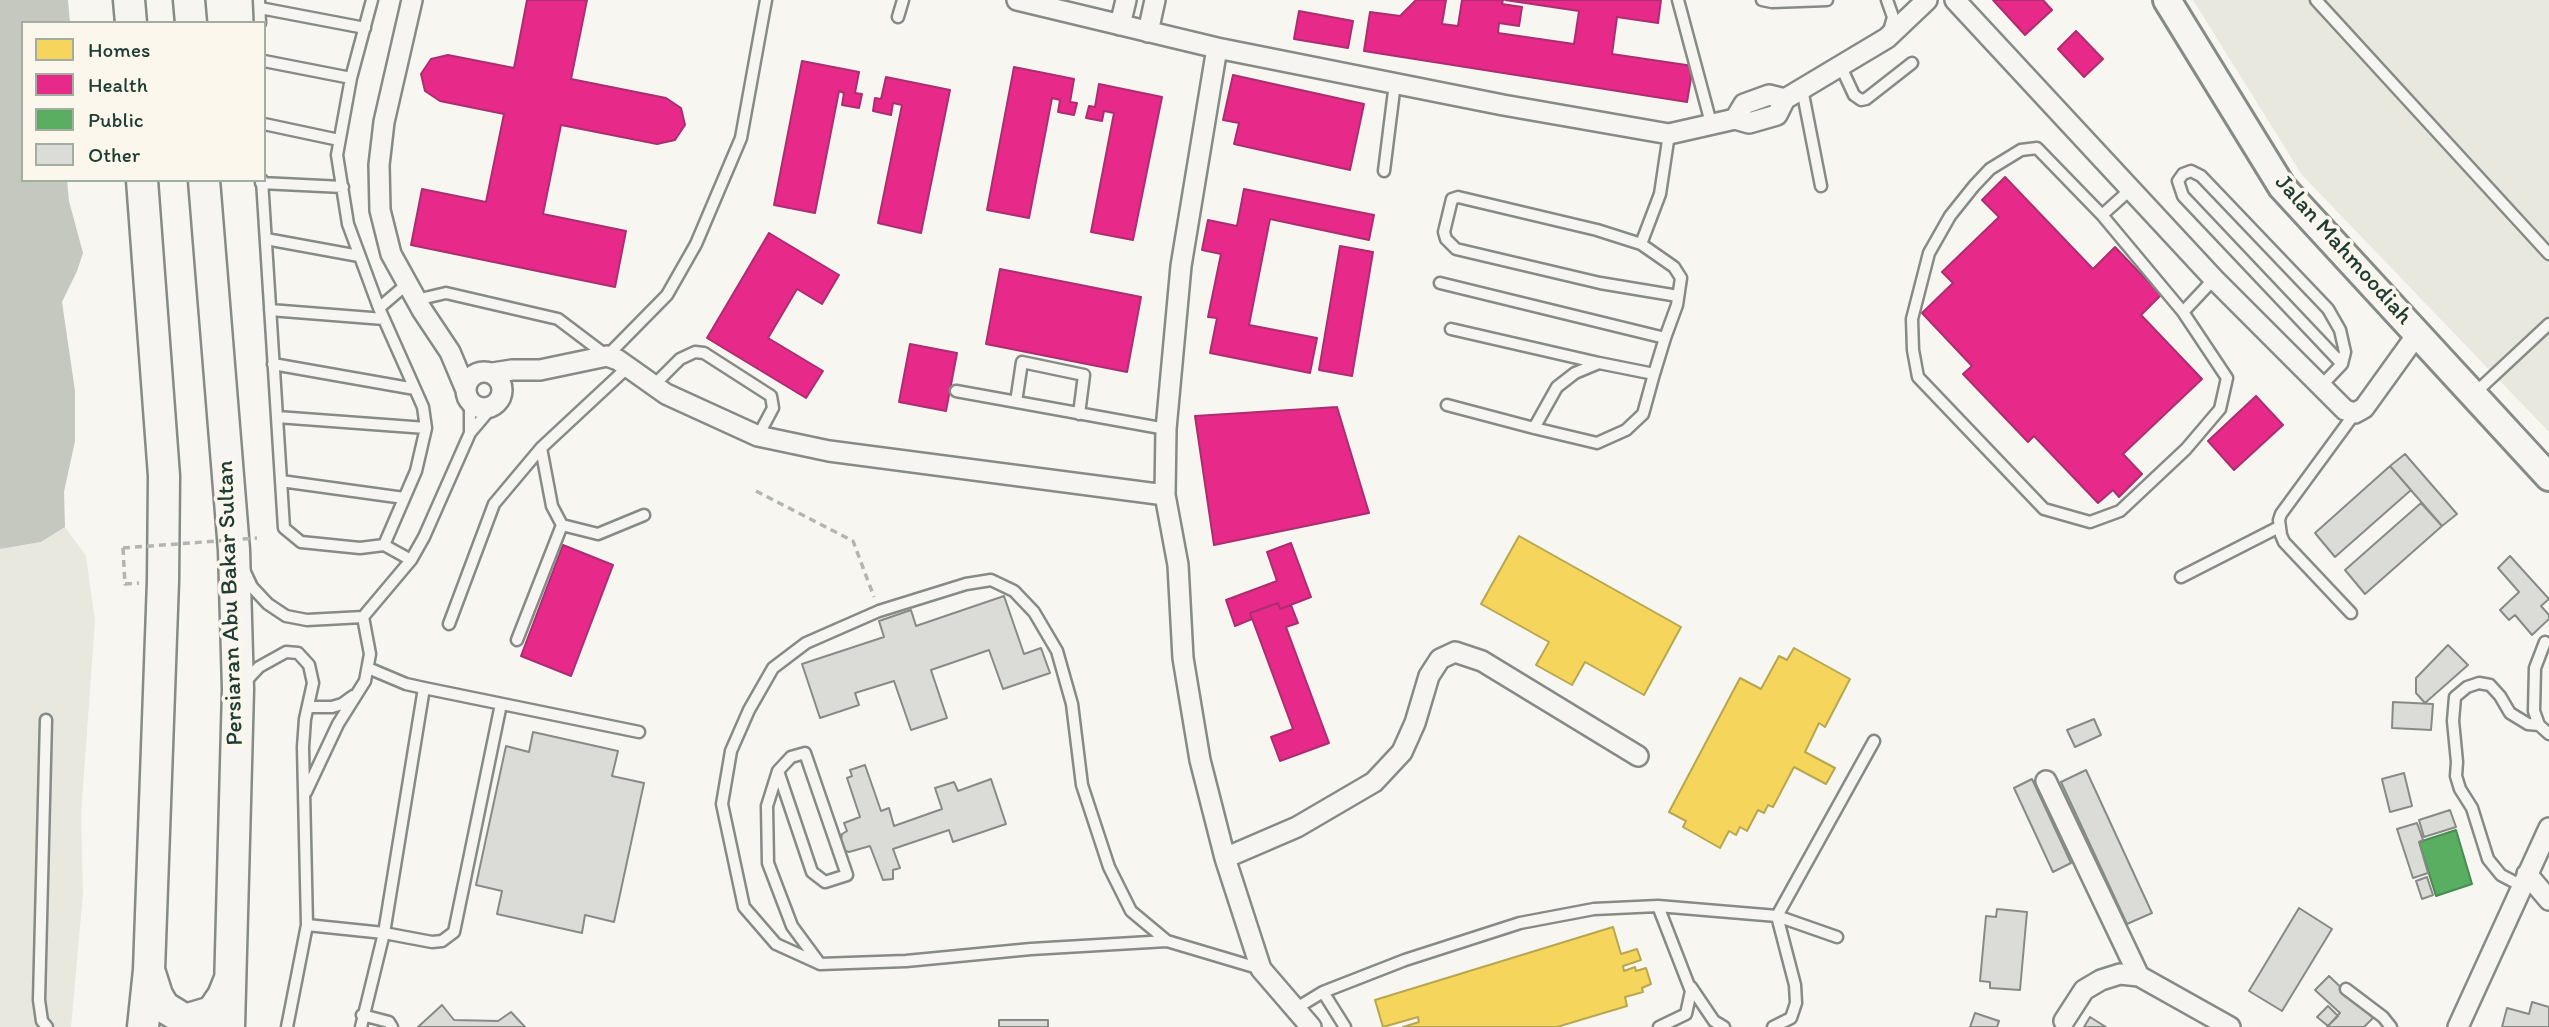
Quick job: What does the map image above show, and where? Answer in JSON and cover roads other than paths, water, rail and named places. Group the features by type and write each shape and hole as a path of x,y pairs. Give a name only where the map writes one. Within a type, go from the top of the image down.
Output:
{"main road":[{"path":"129,0 131,21"},
{"path":"189,0 191,21"},
{"name":"Jalan Mahmoodiah","path":"2167,0 2282,187 2549,477"},
{"path":"142,182 164,476 163,581 149,970 143,1027"},
{"name":"Persiaran Abu Bakar Sultan","path":"204,182 245,544 238,689 229,1027"},
{"path":"149,970 164,1007 185,1020 212,1012 223,996 230,978"}],"street":[{"path":"412,0 384,122 379,165 380,210 391,254 411,292 450,352 468,396 480,408 497,400 540,370"},
{"path":"1017,0 1217,48 1503,105 1669,134 1735,119 1744,104 1769,94 1785,99 1887,38 1927,0"},
{"path":"1120,25 1126,0"},
{"path":"1149,32 1155,0"},
{"path":"1955,0 2214,279 2345,410 2355,413 2364,408 2418,333"},
{"path":"1217,48 1181,266 1166,429 1165,495 1178,565 1183,659 1200,760 1225,858 1261,969 1311,1027"},
{"path":"450,352 501,382 497,400"},
{"path":"468,396 470,378 486,372 540,370 607,356 618,360 666,394 758,436 829,451 1165,495"},
{"path":"1225,858 1297,827 1374,782 1402,752 1415,723 1429,676 1440,659 1455,652 1482,661 1638,756"},
{"path":"2046,781 2139,976"},
{"path":"2459,1027 2549,828"},
{"path":"2524,880 2549,900"},
{"path":"2064,1021 2084,990 2101,979 2120,974 2139,976 2230,1027"}],"lane":[{"path":"372,0 351,78 337,156 348,225 379,308 423,407 426,428 416,471 384,545"},
{"path":"379,308 411,292 446,293 558,319 607,356 667,295 696,244 741,138 766,0"},
{"path":"898,17 903,0"},
{"path":"1678,0 1711,124"},
{"path":"1762,0 1827,0"},
{"path":"1887,0 1893,17 1887,38"},
{"path":"2316,0 2549,254"},
{"path":"259,4 365,28"},
{"path":"266,61 351,78"},
{"path":"1841,67 1854,95 1861,100 1866,99 1912,63"},
{"path":"1384,171 1395,83"},
{"path":"1802,89 1821,186"},
{"path":"266,124 339,140"},
{"path":"1641,244 1660,194 1669,134"},
{"path":"2037,148 2102,215 2183,312 2227,378 2220,410 2186,449 2120,511 2090,522 2044,509 1918,377 1913,350 1912,319 1929,253 1950,216 1990,169 2021,150 2037,148"},
{"path":"2321,386 2342,364 2345,352 2340,330 2328,309 2201,176 2191,172 2183,174 2178,181 2183,196 2342,364"},
{"path":"266,181 343,187"},
{"path":"261,182 284,528 300,541 360,548 384,545 411,559"},
{"path":"2102,215 2131,189"},
{"path":"1447,405 1597,443 1626,430 1643,414 1678,296 1681,278 1674,267 1641,244 1597,230 1458,197 1452,199 1444,232 1446,239 1456,249 1600,283 1678,296"},
{"path":"266,239 359,256"},
{"path":"2183,312 2214,279"},
{"path":"1440,283 1665,338"},
{"path":"270,310 384,319"},
{"path":"2474,394 2549,324"},
{"path":"1451,329 1654,374"},
{"path":"654,385 680,359 695,352 704,353 771,396 773,408 758,436"},
{"path":"1016,402 1022,362 1084,375 1079,414"},
{"path":"1534,428 1557,387 1575,373 1599,363"},
{"path":"274,364 415,389"},
{"path":"449,624 494,504 541,447 628,367"},
{"path":"956,391 1166,429"},
{"path":"468,396 470,433"},
{"path":"245,544 252,587 268,604 286,616 307,620 363,617 411,559 424,537 470,433 497,400"},
{"path":"2351,614 2284,542 2279,527 2281,514 2355,413"},
{"path":"277,417 426,428"},
{"path":"541,447 552,506 562,525 598,534 644,515"},
{"path":"281,481 404,498"},
{"path":"517,640 562,525"},
{"path":"2181,577 2279,527"},
{"path":"1167,941 1131,911 1109,867 1082,785 1072,704 1057,651 1034,612 1014,591 991,580 965,584 879,611 806,643 773,668 749,710 736,741 725,780 722,804 744,907 776,944 820,964 906,961 1031,948 1167,941 1261,969"},
{"path":"304,798 338,724 365,681 370,654 363,617"},
{"path":"2546,642 2535,668 2534,711 2539,725 2549,734"},
{"path":"238,689 259,667 286,652 298,653 309,665 313,682 307,707 303,747 307,925 287,1027"},
{"path":"368,668 406,684 639,732"},
{"path":"2524,880 2501,875 2487,859 2472,808 2460,789 2456,776 2453,721 2455,697 2467,687 2479,683 2490,685 2510,713 2528,723 2539,725"},
{"path":"361,1027 384,933 424,688"},
{"path":"307,707 332,707 342,704 356,694"},
{"path":"307,925 384,933 432,942 442,941 454,932 501,704"},
{"path":"46,720 39,1000 42,1021 47,1027"},
{"path":"1773,1027 1791,1018 1796,1003 1795,985 1777,916 1874,741"},
{"path":"778,771 812,872 825,882 847,875 805,753 791,757 778,771 767,806 768,863 792,926 820,964"},
{"path":"1658,906 1691,991 1686,1014 1659,1027"},
{"path":"1295,1009 1323,992 1405,960 1520,923 1594,909 1658,906 1777,916 1837,937"},
{"path":"1685,977 1714,1021 1724,1027"},
{"path":"2346,989 2383,1017 2391,1027"},
{"path":"1323,992 1345,1027"},
{"path":"362,1015 389,1022 393,1027"}]}
